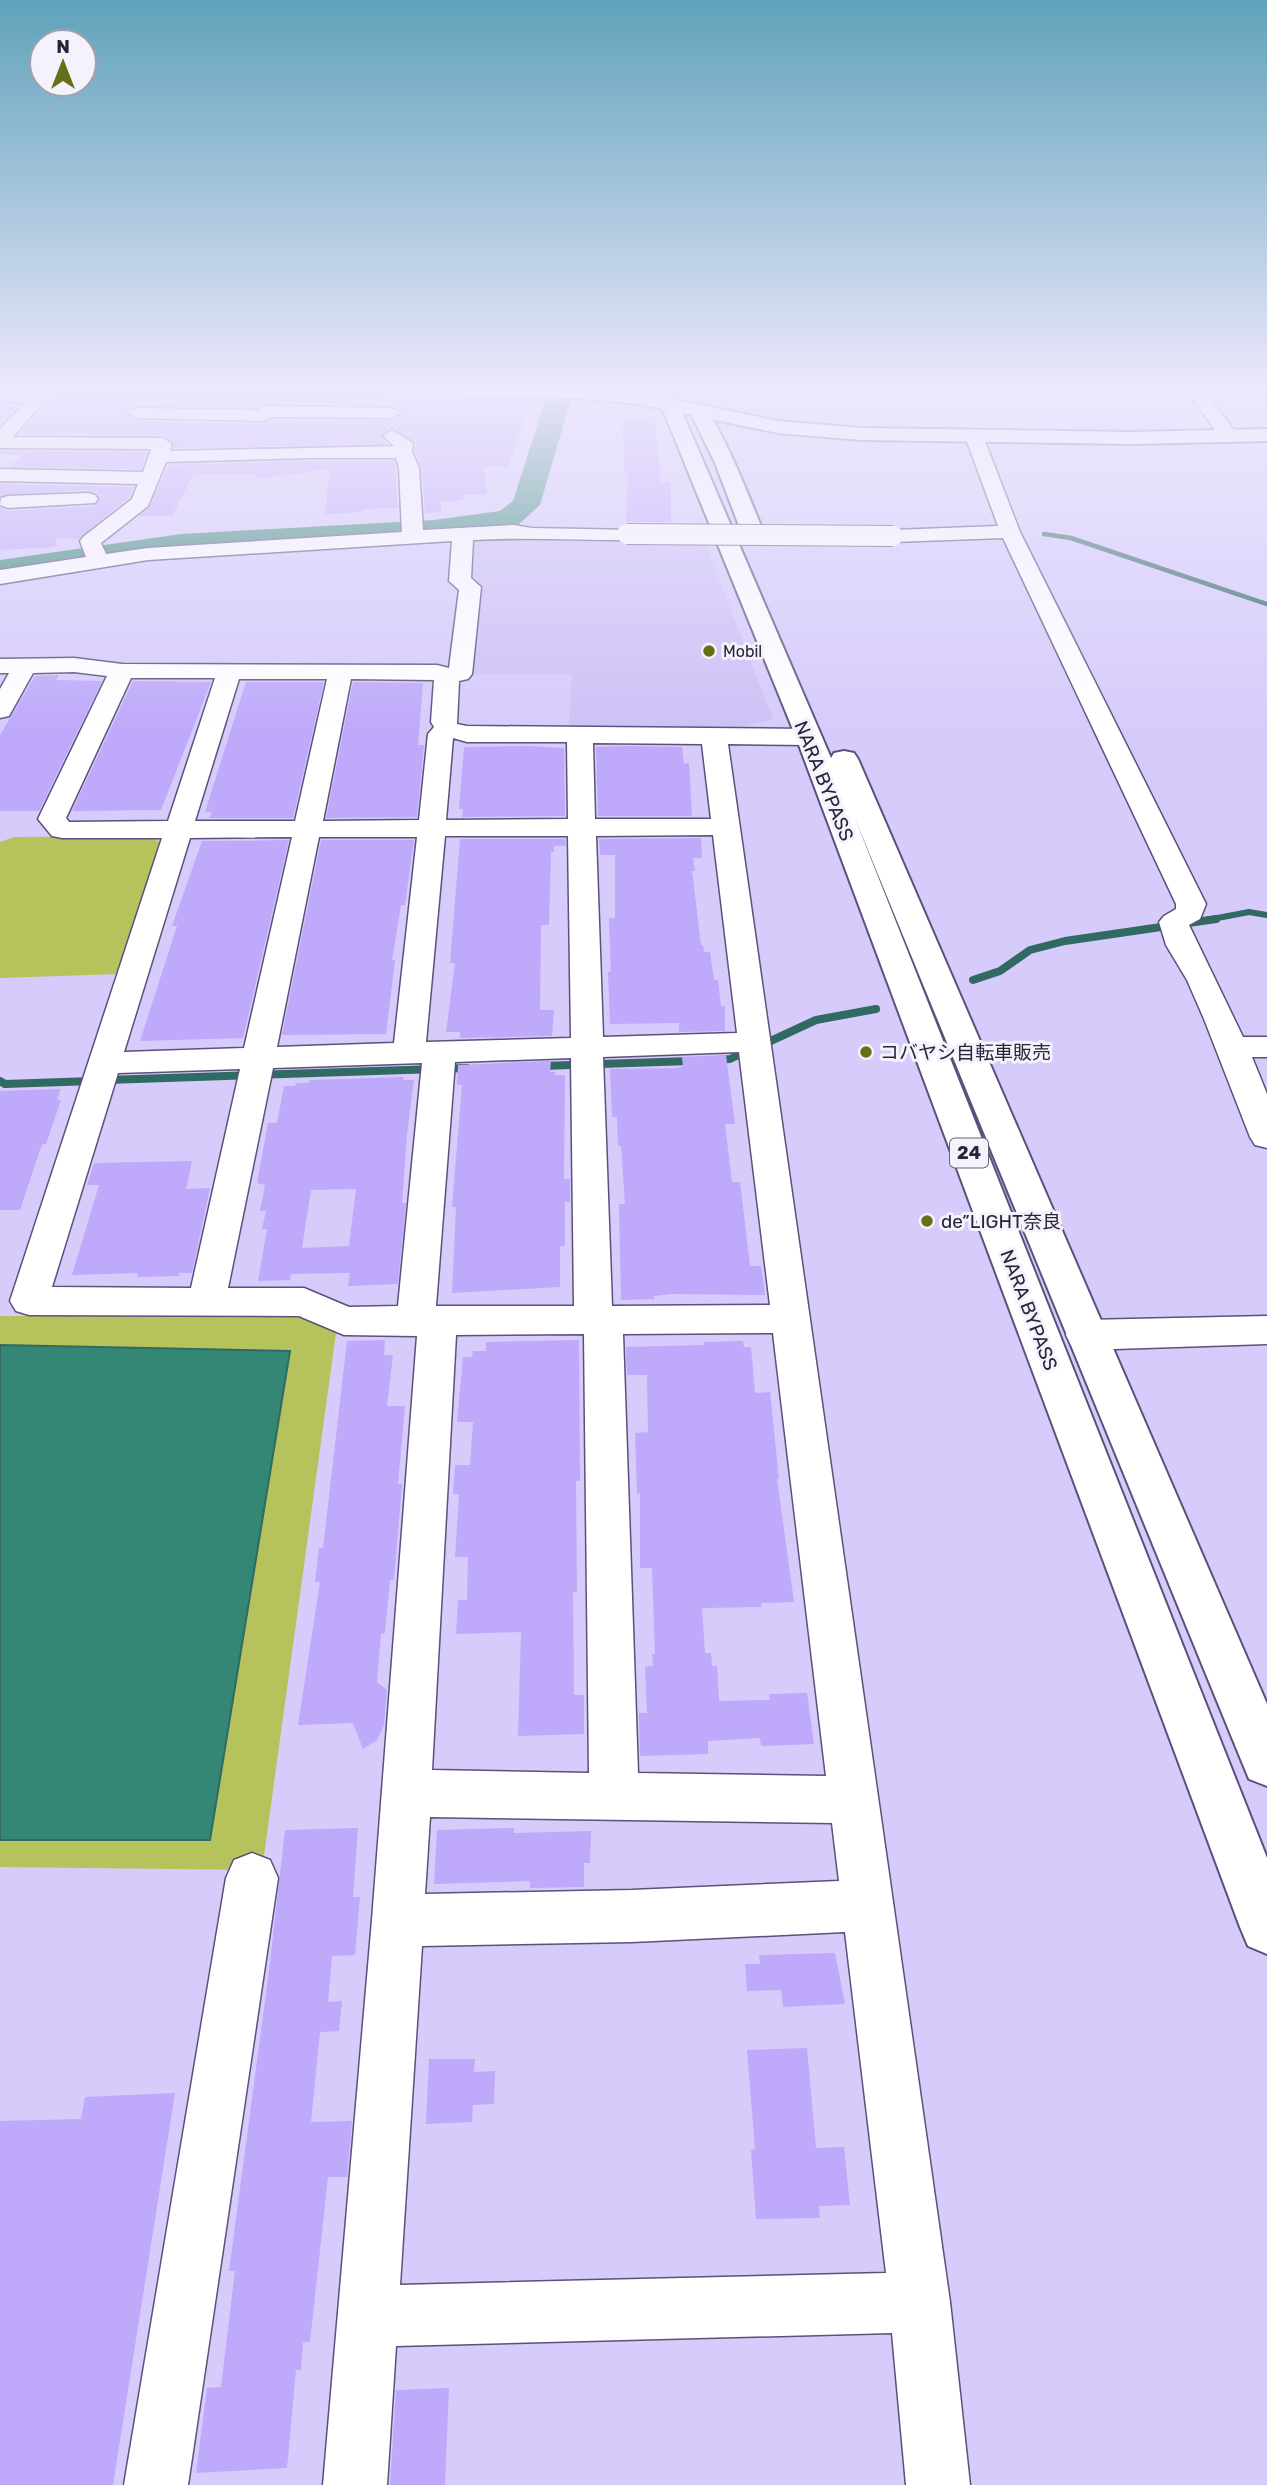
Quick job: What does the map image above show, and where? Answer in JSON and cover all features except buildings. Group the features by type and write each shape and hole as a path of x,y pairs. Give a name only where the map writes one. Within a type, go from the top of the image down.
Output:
{"main road":[{"name":"NARA BYPASS","path":"714,501 808,737 1267,1927"},
{"name":"NARA BYPASS","path":"740,501 822,705 1085,1335 1267,1762"}],"street":[{"path":"8,502 66,501"},
{"path":"95,556 90,541 141,501"},
{"path":"411,501 412,532"},
{"path":"998,501 1010,532 1191,904 1190,913 1174,927 1198,970 1233,1047 1267,1137"},
{"path":"0,576 95,556 412,532 626,529 725,532"},
{"path":"513,531 532,534 893,536 1010,532"},
{"path":"0,666 74,665 122,671 425,671 445,676 460,674 470,587 460,580 463,533"},
{"path":"1,706 25,666"},
{"path":"122,671 52,819 62,830 726,827"},
{"path":"229,671 29,1301 304,1302 344,1321 790,1319"},
{"path":"207,1300 341,671"},
{"path":"445,676 444,722 447,729"},
{"path":"447,729 467,734 808,737"},
{"path":"355,2485 398,1920 405,1793 426,1321 424,1052 432,829 441,734 447,729"},
{"path":"580,736 587,1047 614,1798"},
{"path":"713,736 920,2302 939,2485"},
{"path":"104,1063 753,1042"},
{"path":"1233,1047 1267,1047"},
{"path":"1085,1335 1267,1330"},
{"path":"405,1793 853,1800"},
{"path":"156,2485 252,1878"},
{"path":"398,1920 632,1916 868,1905"},
{"path":"367,2316 920,2302"}],"shaded area":[{"path":"503,533 705,543 773,719 742,727 569,726 572,674 473,674 475,652 467,651 463,581 467,538"},
{"path":"0,1345 290,1351 210,1840 0,1840"}],"green space":[{"path":"150,836 159,842 119,974 0,978 0,842 14,837"},
{"path":"0,1316 302,1316 336,1333 262,1870 0,1867 0,1840 210,1839 290,1351 0,1345"}],"waterway":[{"path":"0,569 181,543 434,529 508,519 527,501"},
{"path":"1044,534 1071,538 1267,604"},
{"path":"1207,920 1249,912 1267,915"},
{"path":"973,980 1000,971 1030,950 1065,941 1216,919"},
{"path":"762,1045 816,1020 876,1009"},
{"path":"716,1060 730,1059 749,1050"},
{"path":"541,1066 691,1061"},
{"path":"107,1080 467,1068"},
{"path":"0,1081 5,1084 93,1081"}],"place":[{"name":"Mobil","path":"709,651"},
{"name":"コバヤシ自転車販売","path":"866,1052"},
{"name":"de”LIGHT奈良","path":"927,1221"}]}
